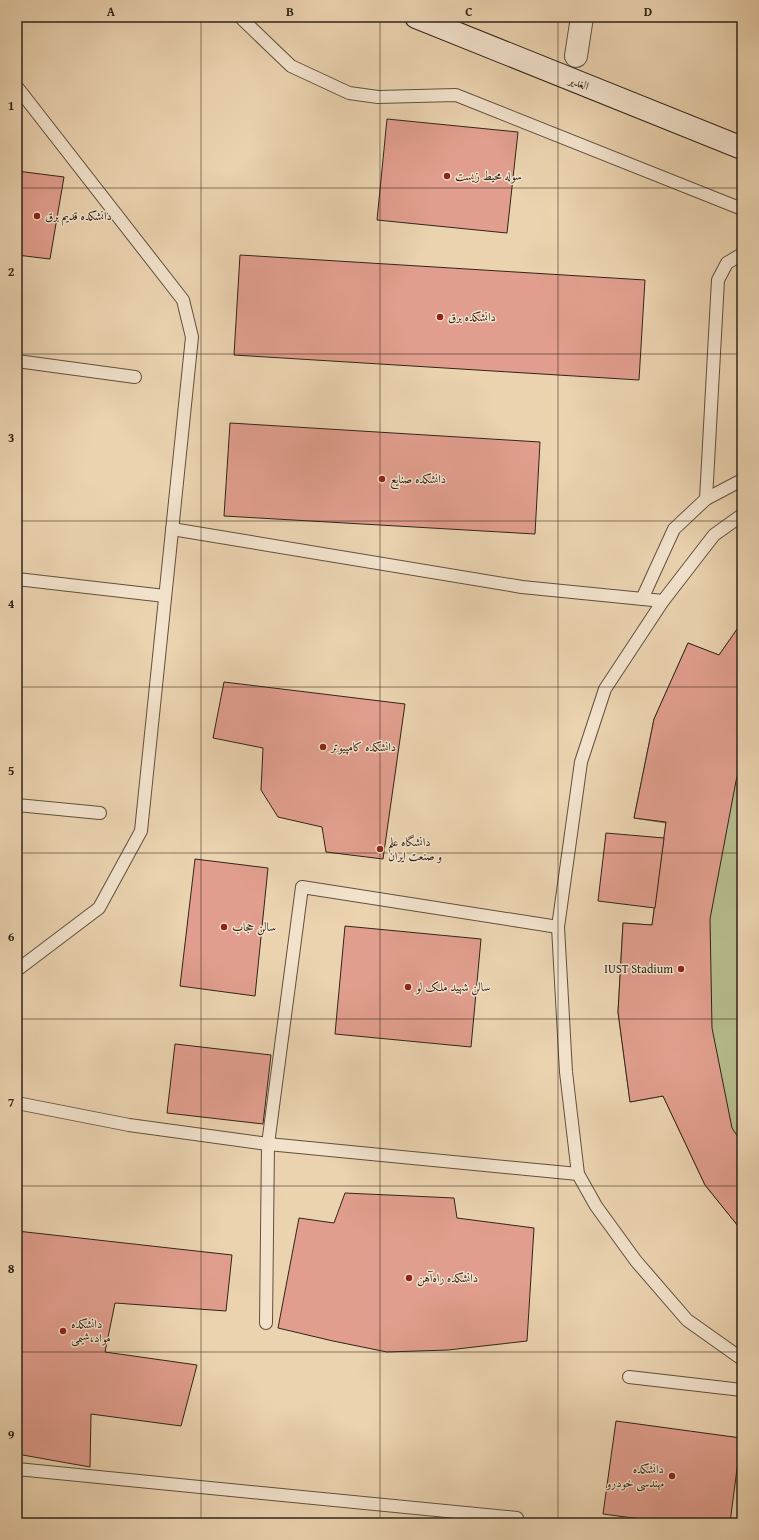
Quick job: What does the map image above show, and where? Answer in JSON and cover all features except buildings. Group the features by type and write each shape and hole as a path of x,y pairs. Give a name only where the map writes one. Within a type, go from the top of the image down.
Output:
{"main road":[{"name":"الغدیر","path":"416,17 742,148"},
{"path":"576,56 582,17"}],"lane":[{"path":"240,17 291,66 349,93 378,97 456,95 742,209"},
{"path":"17,87 183,300 192,337 140,831 99,908 17,970"},
{"path":"706,499 718,280 726,263 742,254"},
{"path":"17,361 135,377"},
{"path":"642,599 674,529 706,499 742,480"},
{"path":"742,515 714,535 664,601 605,690 581,762 558,927 566,1072 578,1174 596,1206 636,1261 687,1320 742,1359"},
{"path":"172,529 522,587 664,601"},
{"path":"17,579 165,596"},
{"path":"17,805 100,814"},
{"path":"266,1323 268,1144 302,887 558,927"},
{"path":"17,1103 129,1125 268,1144 578,1174"},
{"path":"629,1377 742,1390"},
{"path":"17,1469 517,1518"}],"green space":[{"name":"IUST Stadium","path":"742,622 742,1231 705,1185 663,1096 630,1102 618,1012 623,923 652,925 666,823 634,818 654,719 688,643 719,655"}],"place":[{"name":"سوله محیط زیست","path":"447,176"},
{"name":"دانشکده قدیم برق","path":"37,216"},
{"name":"دانشکده برق","path":"440,317"},
{"name":"دانشکده صنایع","path":"382,479"},
{"name":"دانشکده کامپیوتر","path":"323,747"},
{"name":"دانشگاه علم و صنعت ایران","path":"380,849"},
{"name":"سالن حجاب","path":"224,927"},
{"name":"IUST Stadium","path":"681,969"},
{"name":"سالن شهید ملک لو","path":"408,987"},
{"name":"دانشکده راه‌آهن","path":"409,1278"},
{"name":"دانشکده مواد،شیمی","path":"63,1331"},
{"name":"دانشکده مهندسی خودرو","path":"672,1476"}]}
